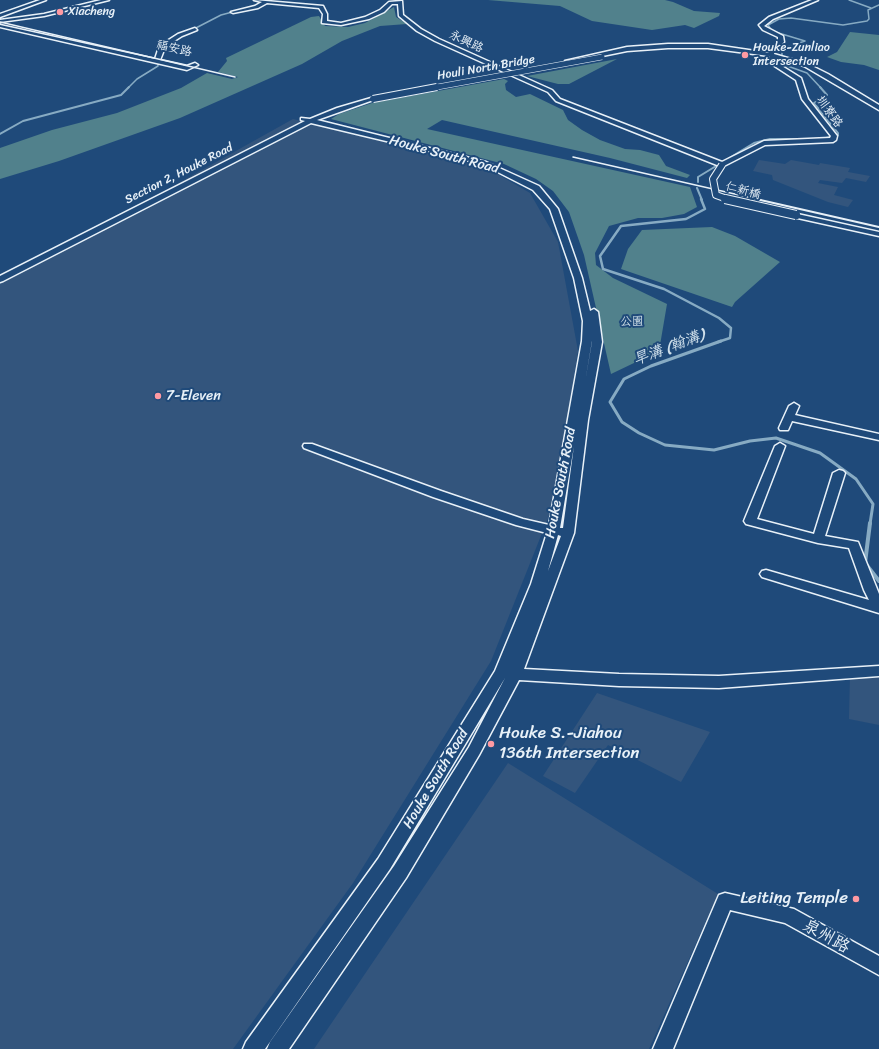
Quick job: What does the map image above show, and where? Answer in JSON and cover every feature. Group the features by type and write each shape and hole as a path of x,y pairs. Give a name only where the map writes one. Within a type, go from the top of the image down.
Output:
{"street":[{"path":"0,16 44,0"},
{"path":"0,21 44,15 107,0"},
{"name":"永興路","path":"256,0 321,7 325,14 324,22 337,24 349,23 367,18 382,11 392,3 400,2 401,15 420,30 437,40 550,91 558,100 722,166"},
{"path":"816,0 771,18 762,24 762,27 765,30 780,36 781,42 772,49 771,57 823,75 879,108"},
{"path":"233,12 256,7 267,1"},
{"name":"福安路","path":"0,21 158,59 187,68 195,65 158,59 0,26"},
{"path":"158,59 161,50 166,44 180,35 195,29"},
{"name":"Houli North Bridge","path":"371,98 566,62 627,49 668,46 726,48 771,57"},
{"name":"Houli North Bridge","path":"371,98 647,49 700,48 735,51 771,57"},
{"name":"圳寮路","path":"722,166 764,143 833,140 834,136 805,99 799,79 775,64 771,57"},
{"path":"823,75 863,105 879,113"},
{"name":"Section 2, Houke Road","path":"0,271 162,189 309,119 371,98"},
{"name":"Section 2, Houke Road","path":"0,279 309,119"},
{"name":"Houke South Road","path":"276,1049 400,872 474,751 568,533 583,420 597,342 595,319 584,277 559,208 552,198 541,188 507,169 488,162 309,119"},
{"name":"Houke South Road","path":"253,1049 384,864 508,674 554,530 587,341 588,321 578,278 554,209 536,188 502,170 484,163 384,137"},
{"name":"仁新橋","path":"722,166 716,172 713,179 716,195 721,198 879,234"},
{"path":"162,189 171,191"},
{"path":"784,428 794,406"},
{"path":"789,417 879,437"},
{"path":"308,446 437,494 520,522 568,533"},
{"path":"780,446 750,521 818,539 854,545 870,590 879,607"},
{"path":"818,539 839,473"},
{"path":"766,574 879,607"},
{"path":"508,674 619,680 719,682 879,671"},
{"path":"384,864 400,872"},
{"name":"泉州路","path":"663,1049 725,901 788,915 879,966"}],"shaded area":[{"path":"293,119 487,168 530,193 558,242 578,351 554,503 491,661 353,883 233,1049 0,1049 0,283"},
{"path":"759,160 785,164 791,160 819,165 820,163 850,168 848,172 870,176 866,182 846,178 842,183 820,180 818,183 838,187 834,195 853,200 848,207 828,202 773,180 772,175 753,171"},
{"path":"879,673 879,725 849,719 850,676"},
{"path":"597,693 710,732 681,782 608,745 575,793 543,776"},
{"path":"508,763 718,894 649,1049 314,1049"}],"green space":[{"path":"488,0 665,0 694,11 720,13 719,16 694,28 685,25 652,30 592,21 560,6"},
{"path":"394,7 396,17 407,24 380,26 342,41 302,64 180,118 59,161 0,179 0,148 52,130 117,113 181,88 207,73 232,79 238,77 218,72 227,61 226,58 311,17 319,16 325,26 348,27 365,23"},
{"path":"850,32 879,35 879,70 864,65 841,62 827,57 837,52"},
{"path":"617,59 569,84 558,84 527,76"},
{"name":"公園","path":"504,79 508,81 505,84 506,90 516,97 530,94 563,110 568,120 600,140 625,149 640,150 659,155 666,166 690,175 687,178 610,158 442,120 427,129 690,187 697,207 684,214 662,218 638,218 609,226 595,253 596,265 613,278 667,304 659,351 611,374 584,255 569,212 553,191 536,179 504,164 331,119 339,114 372,103"},
{"path":"712,227 735,236 780,262 735,302 732,307 621,269 628,249 642,230"}],"waterway":[{"path":"849,0 871,8"},
{"name":"旱溝 (翰溝)","path":"821,88 807,73 782,64 782,52 784,48 805,41 772,31 768,25 779,19 791,18 843,25 867,21 869,19 868,10 879,5"},
{"path":"192,30 221,15 240,10"},
{"path":"0,134 23,121 121,95 137,79 158,66 158,49 174,36 180,34"},
{"name":"旱溝 (翰溝)","path":"820,87 827,95 814,103 838,133 838,135 821,139"},
{"name":"旱溝 (翰溝)","path":"698,182 698,177 754,143 770,139 804,139"},
{"name":"旱溝 (翰溝)","path":"697,188 702,200"},
{"name":"旱溝 (翰溝)","path":"701,199 705,209 686,219 621,226 600,256 603,269 664,289 719,318 731,328 730,338 721,341"},
{"name":"旱溝 (翰溝)","path":"721,341 651,366 624,379 610,402 622,422 639,433 665,445 714,450 750,441 776,438 820,453 856,479 873,504 870,524"},
{"name":"旱溝 (翰溝)","path":"870,523 865,563 879,581"}],"railway":[{"path":"0,22 235,77"},
{"path":"573,157 761,200"},
{"path":"756,199 879,227"}],"place":[{"name":"Xiacheng","path":"60,12"},
{"name":"Houke-Zunliao Intersection","path":"745,55"},
{"name":"7-Eleven","path":"158,396"},
{"name":"Houke S.-Jiahou 136th Intersection","path":"491,744"},
{"name":"Leiting Temple","path":"856,899"}]}
